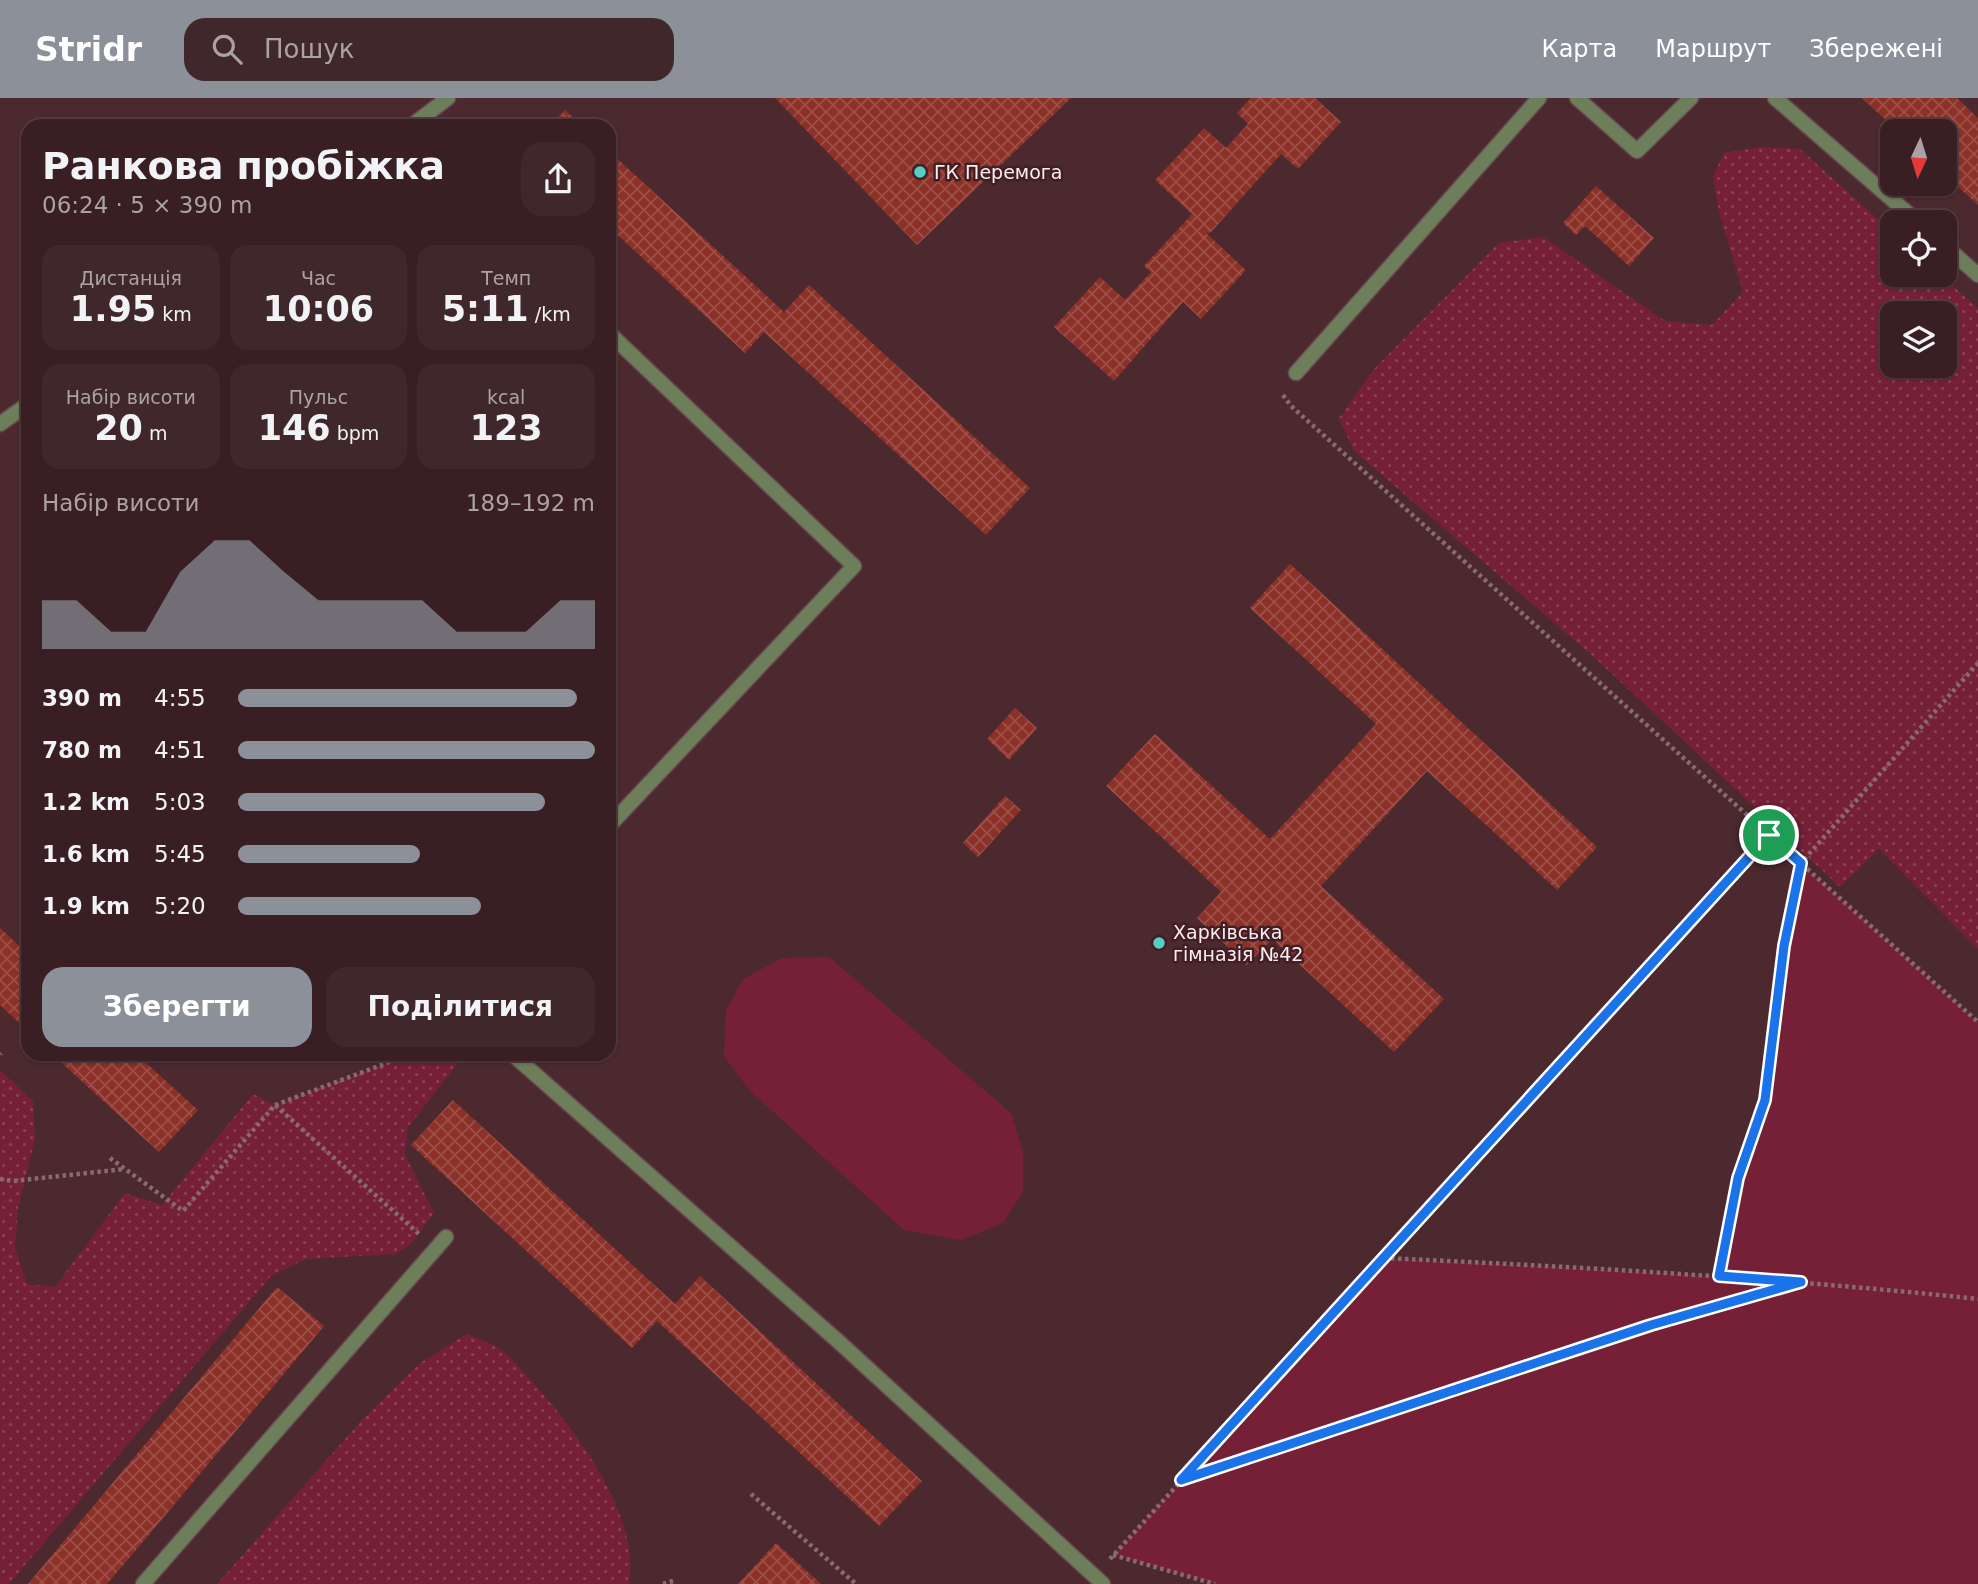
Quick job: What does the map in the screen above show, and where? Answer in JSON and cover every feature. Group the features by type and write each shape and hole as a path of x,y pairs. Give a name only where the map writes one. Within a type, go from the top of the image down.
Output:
{"street":[{"path":"420,119 449,98"},
{"path":"1296,373 1539,98"},
{"path":"1577,98 1637,151 1691,98"},
{"path":"1776,98 1904,210"},
{"path":"1957,256 1978,275"},
{"path":"616,339 854,566 616,819"},
{"path":"0,424 21,409"},
{"path":"520,1061 839,1342 1099,1580"},
{"path":"143,1584 446,1237"}],"path":[{"path":"1296,373 1277,387 1291,406 1978,1022"},
{"path":"1719,1276 1738,1178 1765,1100 1784,946 1801,863 1978,663"},
{"path":"1099,1580 1113,1555 1769,835"},
{"path":"110,1158 183,1211 275,1105 392,1061"},
{"path":"275,1105 435,1249"},
{"path":"0,1179 13,1181 126,1169"},
{"path":"1383,1258 1719,1276 1978,1299"},
{"path":"1181,1480 1651,1325 1801,1282"},
{"path":"751,1494 856,1584"},
{"path":"1113,1555 1214,1584"},
{"path":"663,1584 673,1581"}],"shaded area":[{"path":"1762,147 1800,149 1880,221 1880,287 1954,287 1978,308 1978,949 1879,849 1840,887 1595,658 1354,451 1339,418 1374,369 1499,243 1543,237 1665,321 1712,325 1743,292 1719,212 1713,176 1724,153"},
{"path":"1801,863 1978,1022 1978,1584 1215,1584 1113,1555 1383,1258 1719,1276 1738,1179 1765,1100 1785,946"},
{"path":"829,957 1011,1113 1023,1152 1023,1192 1003,1223 961,1240 904,1230 749,1090 724,1056 726,1011 743,979 782,958"},
{"path":"392,1061 458,1061 408,1127 405,1155 434,1213 410,1245 395,1254 306,1259 271,1276 9,1584 0,1584 0,1070 33,1101 35,1139 18,1208 15,1247 27,1284 55,1287 125,1193 162,1205 253,1094 275,1105"},
{"path":"467,1334 494,1345 509,1356 546,1397 583,1446 600,1473 625,1529 630,1557 629,1584 217,1584 362,1420 420,1363"}],"building":[{"name":"ГК Перемога","path":"775,98 1071,98 917,245"},
{"path":"1251,98 1315,98 1341,122 1298,169 1281,154 1211,232 1206,233 1246,270 1201,319 1183,302 1114,381 1054,327 1100,277 1125,300 1151,272 1144,266 1192,214 1155,180 1204,128 1226,148 1248,124 1237,113"},
{"path":"1862,98 1957,98 1978,118 1978,205 1957,186 1957,119 1885,119"},
{"path":"565,110 575,119 557,119"},
{"path":"616,157 784,312 809,285 1030,488 986,535 764,332 745,353 616,233"},
{"path":"1596,186 1654,238 1629,266 1585,226 1576,235 1563,223"},
{"path":"1290,564 1597,847 1557,890 1427,771 1321,886 1444,999 1394,1052 1272,939 1247,965 1197,918 1221,892 1106,786 1155,734 1270,839 1376,724 1250,608"},
{"path":"1015,708 1037,728 1009,760 987,739"},
{"path":"1005,796 1021,810 978,857 963,843"},
{"path":"0,928 21,948 21,1024 0,1005"},
{"path":"60,1061 144,1061 198,1110 159,1152"},
{"path":"453,1100 675,1304 700,1276 922,1481 879,1526 657,1321 632,1348 411,1145"},
{"path":"277,1287 324,1326 107,1584 28,1584"},
{"path":"776,1543 821,1584 738,1584"}],"place":[{"name":"ГК Перемога","path":"920,172"},
{"name":"Харківська гімназія №42","path":"1159,943"}],"route":[{"path":"1769,835 1801,863 1784,946 1765,1100 1738,1178 1719,1276 1801,1282 1651,1325 1181,1480 1769,835"}]}
